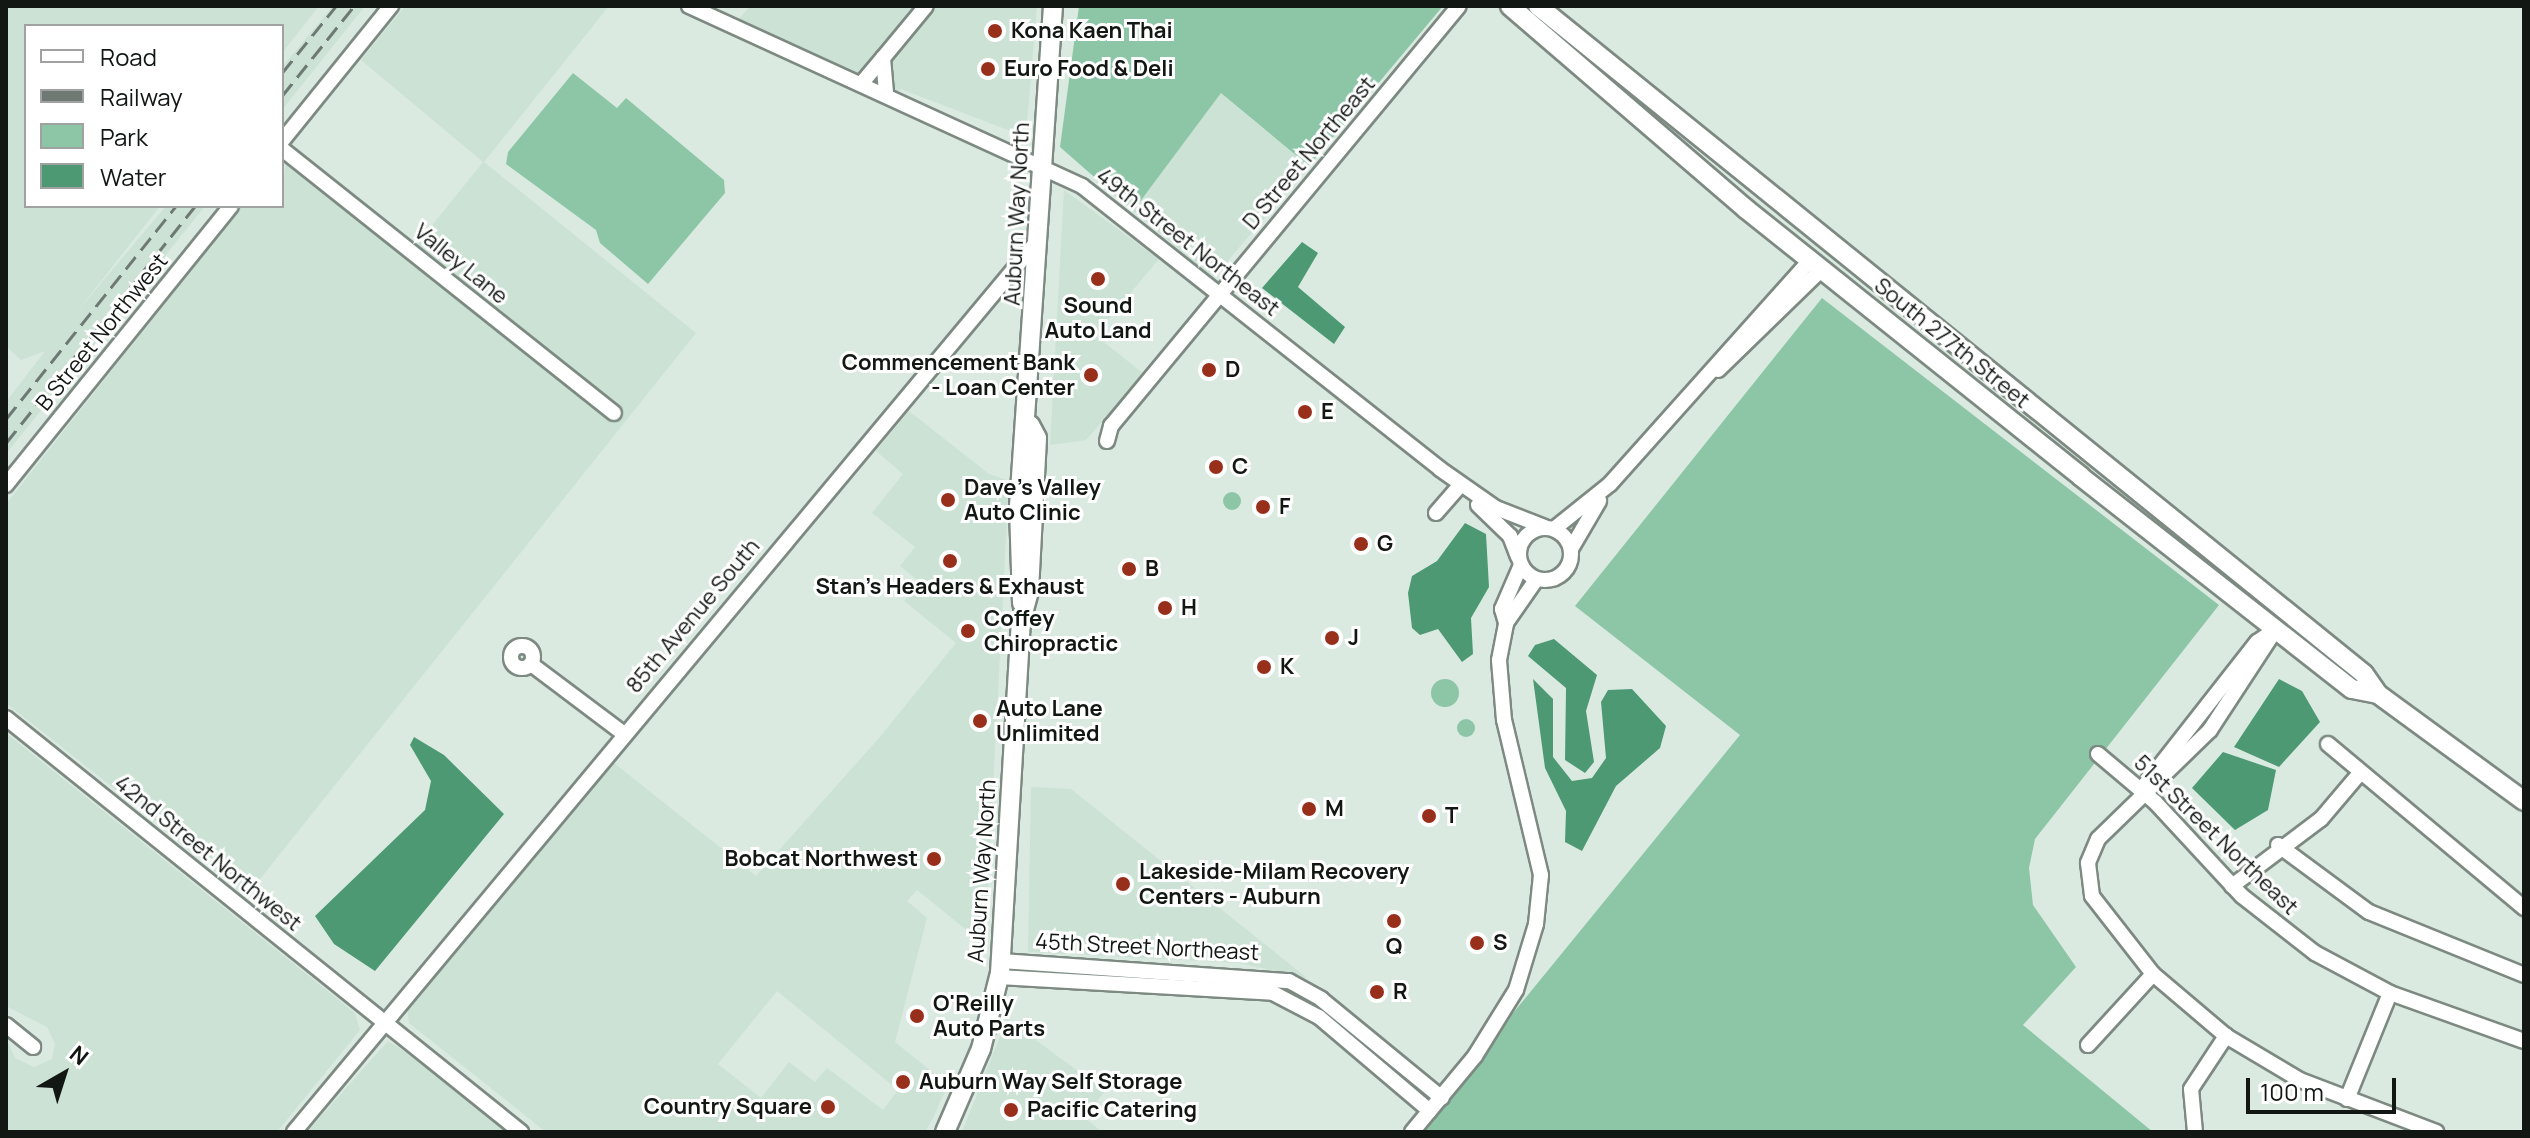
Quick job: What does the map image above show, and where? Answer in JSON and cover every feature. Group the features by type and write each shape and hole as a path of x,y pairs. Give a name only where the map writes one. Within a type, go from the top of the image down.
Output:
{"main road":[{"name":"Auburn Way North","path":"1023,601 1017,550 1030,425 1053,6"},
{"name":"South 277th Street","path":"1510,6 2028,435 2352,689 2378,694"},
{"name":"South 277th Street","path":"1538,6 2364,674 2378,694 2524,801"},
{"path":"1784,205 1817,263 1991,388 2019,396"},
{"name":"Auburn Way North","path":"945,1132 981,1049 1000,969 1023,601 1037,438 1030,425"},
{"path":"2028,435 2083,463 2100,462"},
{"path":"2171,520 2186,543 2268,612 2276,629 2364,674"}],"street":[{"path":"284,139 391,6"},
{"name":"49th Street Northeast","path":"689,6 1044,164 1221,294 1440,469 1496,508 1550,528"},
{"path":"861,84 926,6"},
{"name":"D Street Northeast","path":"1107,441 1111,426 1459,6"},
{"path":"883,58 886,95"},
{"name":"Valley Lane","path":"284,151 614,413"},
{"name":"B Street Northwest","path":"6,485 229,208"},
{"name":"85th Avenue South","path":"294,1132 623,733 1039,239"},
{"path":"1506,623 1502,609 1520,561 1522,539 1550,528 1610,484 1817,263"},
{"name":"49th Street Northeast","path":"1440,469 1510,536 1520,561"},
{"path":"1412,1132 1442,1098 1516,990 1536,924 1541,875 1504,720 1499,660 1506,623 1536,580 1563,573 1571,549 1610,484"},
{"path":"1436,513 1459,487"},
{"path":"1550,528 1571,549"},
{"path":"1520,561 1536,580"},
{"path":"2276,629 2210,730 2142,790 2098,839 2088,879 2099,913 2153,974 2226,1036 2347,1099 2436,1132"},
{"path":"531,664 623,733"},
{"name":"42nd Street Northwest","path":"6,718 521,1132"},
{"path":"2328,744 2524,908"},
{"name":"51st Street Northeast","path":"2098,754 2142,790 2232,886 2315,953 2390,993 2524,1041"},
{"path":"2232,886 2278,845 2321,819 2360,773"},
{"path":"2278,845 2369,912 2524,975"},
{"name":"45th Street Northeast","path":"1000,969 1278,978 1321,999 1442,1098"},
{"name":"45th Street Northeast","path":"1000,969 1273,993 1319,1017 1430,1111"},
{"path":"2088,1045 2153,974"},
{"path":"2347,1099 2390,993"},
{"path":"6,1025 33,1047"},
{"path":"2195,1132 2191,1089 2226,1036"}],"shaded area":[{"path":"6,6 319,6 284,50 284,24 24,24 24,208 158,208 76,313 164,208 203,208 6,454 6,402 45,351 21,360 6,346"},
{"path":"333,6 365,6 284,107 284,65"},
{"path":"405,6 609,6 484,162 696,333 248,894 6,703 6,504 240,208 284,208 287,140 417,244 483,162 361,60"},
{"path":"750,6 1037,6 1027,123 1013,132 901,89 888,101 728,32"},
{"path":"1221,93 1309,166 1213,278 1133,211"},
{"path":"1064,190 1159,259 1095,335 1144,374 1086,440 1050,445"},
{"path":"909,411 989,474 1009,481 985,945 917,890 907,901 927,918 895,1042 948,1085 933,1118 925,1132 546,1132 409,1023 407,1009 609,759 756,876 879,738 956,643 904,601 919,581 900,566 915,547 872,513 903,474 876,451","holes":["777,991 898,1090 883,1110 827,1068 815,1082 789,1062 761,1098 718,1064"]},
{"path":"6,733 355,1013 360,1030 277,1132 6,1132 6,1038 15,1058 34,1067 52,1059 55,1044 47,1027 6,1006"},
{"path":"1031,787 1071,789 1307,978 1239,963 1028,952"},
{"path":"1007,1019 1105,1091 1084,1117 1102,1132 962,1132"},
{"path":"388,1041 404,1051 507,1132 307,1132"}],"green space":[{"path":"1079,6 1443,6 1309,166 1221,93 1133,211 1060,147"},
{"path":"573,73 617,108 626,98 724,180 725,193 648,284 600,243 596,230 506,164 508,152"},
{"path":"1822,298 2219,605 2035,839 2029,868 2033,905 2076,967 2023,1025 2153,1132 1416,1132 1740,735 1575,606"},
{"path":"1232,492 1241,501 1232,510 1223,501"},
{"path":"1445,679 1455,683 1459,693 1455,703 1445,707 1435,703 1431,693 1435,683"},
{"path":"1466,719 1475,728 1466,737 1457,728"}],"water":[{"path":"1302,242 1318,253 1298,287 1345,327 1334,344 1262,288"},
{"path":"1465,523 1486,534 1489,587 1471,618 1473,654 1462,662 1438,629 1420,635 1412,628 1408,593 1412,576 1437,561"},
{"path":"1554,639 1597,675 1586,711 1594,762 1585,773 1565,760 1566,688 1528,656 1535,645"},
{"path":"1533,679 1553,699 1553,757 1572,781 1592,778 1606,758 1601,702 1608,690 1632,689 1666,726 1660,748 1616,786 1582,851 1565,842 1566,811 1545,768"},
{"path":"2279,679 2302,691 2320,722 2279,767 2234,747"},
{"path":"414,737 444,755 504,814 375,971 334,944 315,916 425,810 431,781 410,745"},
{"path":"2223,752 2276,770 2268,810 2235,830 2192,788"}],"railway":[{"path":"284,71 336,6"},
{"path":"284,94 354,6"},
{"path":"6,419 174,208"},
{"path":"6,443 193,208"}],"place":[{"name":"Kona Kaen Thai","path":"995,31"},
{"name":"Euro Food & Deli","path":"988,69"},
{"name":"Sound Auto Land","path":"1098,279"},
{"name":"D","path":"1209,370"},
{"name":"Commencement Bank - Loan Center","path":"1091,375"},
{"name":"E","path":"1305,412"},
{"name":"C","path":"1216,467"},
{"name":"Dave's Valley Auto Clinic","path":"948,500"},
{"name":"F","path":"1263,507"},
{"name":"G","path":"1361,544"},
{"name":"Stan's Headers & Exhaust","path":"950,561"},
{"name":"B","path":"1129,569"},
{"name":"H","path":"1165,608"},
{"name":"Coffey Chiropractic","path":"968,631"},
{"name":"J","path":"1332,638"},
{"name":"K","path":"1264,667"},
{"name":"Auto Lane Unlimited","path":"980,721"},
{"name":"M","path":"1309,809"},
{"name":"T","path":"1429,816"},
{"name":"Bobcat Northwest","path":"934,859"},
{"name":"Lakeside-Milam Recovery Centers - Auburn","path":"1123,884"},
{"name":"Q","path":"1394,921"},
{"name":"S","path":"1477,943"},
{"name":"R","path":"1377,992"},
{"name":"O'Reilly Auto Parts","path":"917,1016"},
{"name":"Auburn Way Self Storage","path":"903,1082"},
{"name":"Country Square","path":"828,1107"},
{"name":"Pacific Catering","path":"1011,1110"}]}
